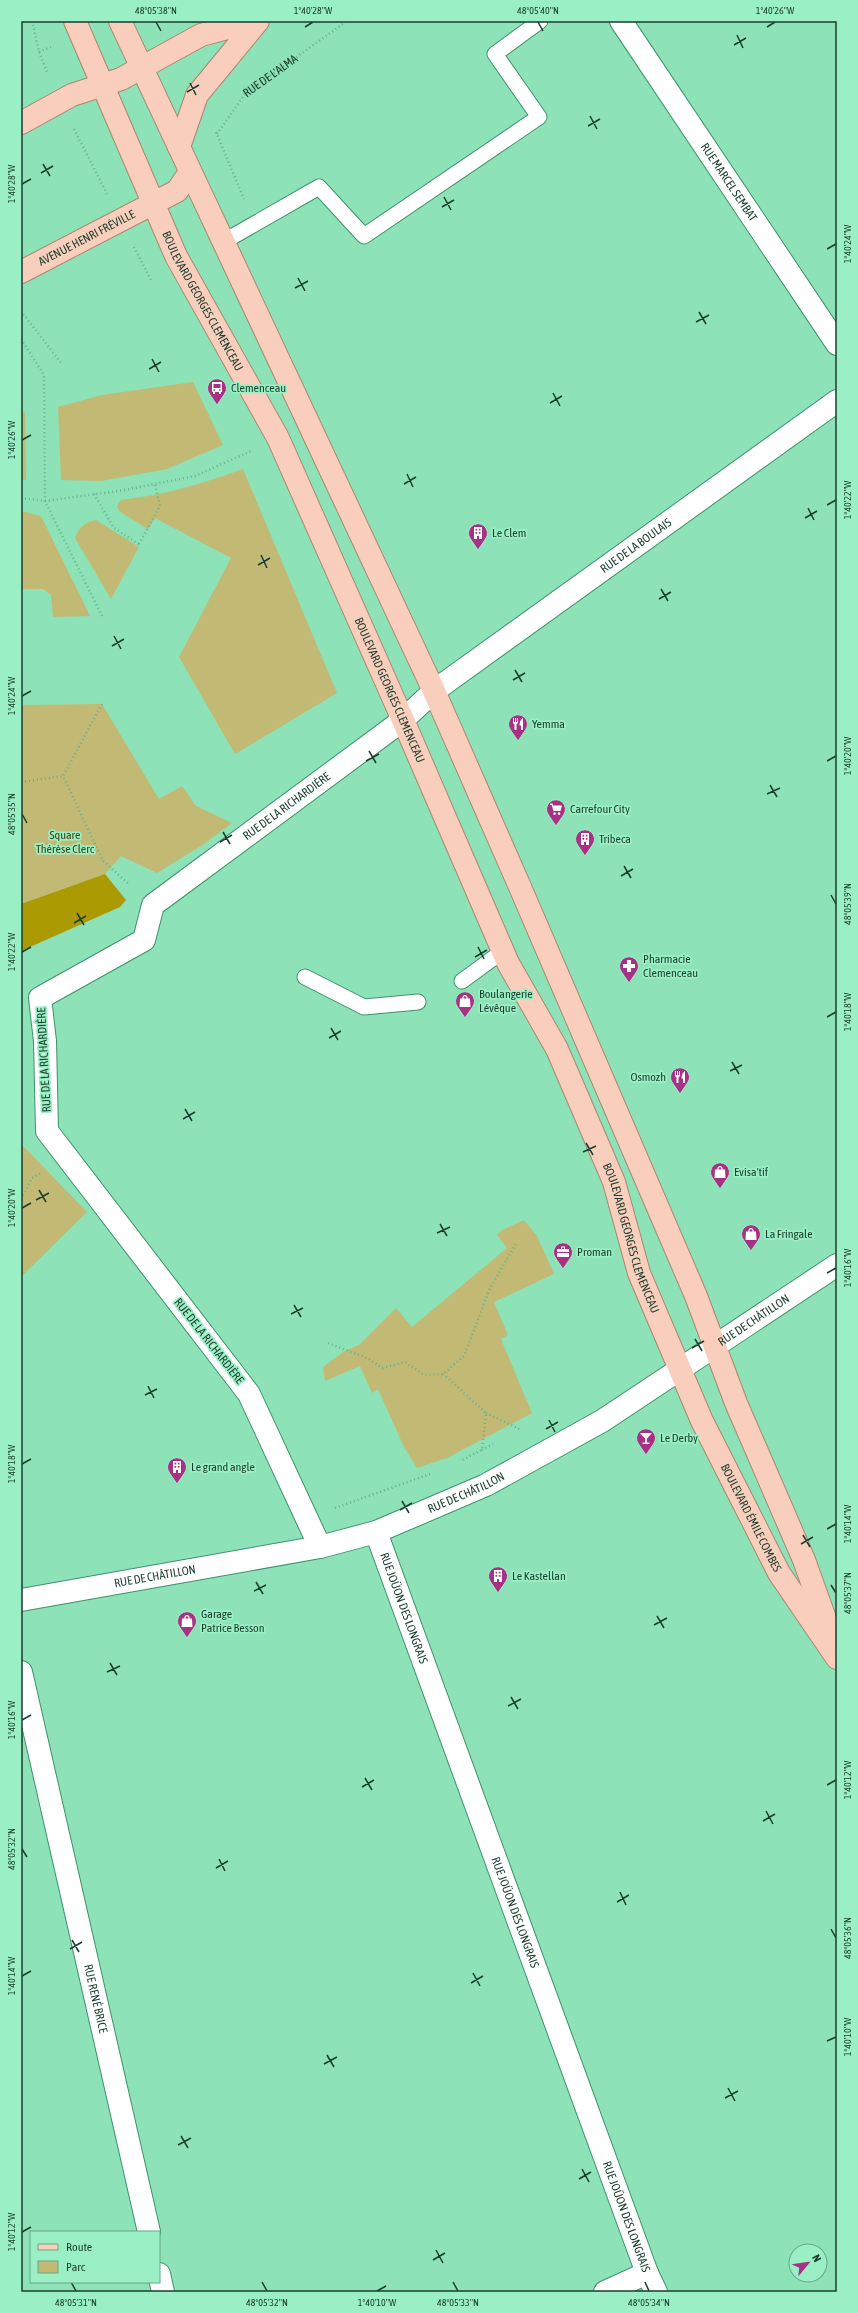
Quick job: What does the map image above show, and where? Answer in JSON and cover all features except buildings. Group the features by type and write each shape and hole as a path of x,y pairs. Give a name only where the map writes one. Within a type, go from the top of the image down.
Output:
{"main road":[{"name":"BOULEVARD GEORGES CLEMENCEAU","path":"75,21 152,204 176,256 278,438 403,720 502,951 557,1049 614,1182 638,1273 680,1370"},
{"path":"120,21 434,690 693,1288 736,1403 804,1560 837,1650"},
{"path":"21,123 60,102 102,84 121,79 201,35 254,21"},
{"path":"179,147 197,95 258,21"},
{"name":"AVENUE HENRI FRÉVILLE","path":"21,272 177,191 190,172"},
{"name":"BOULEVARD ÉMILE COMBES","path":"680,1370 702,1421 779,1573 837,1658"}],"street":[{"name":"RUE MARCEL SEMBAT","path":"621,21 837,344"},
{"name":"RUE DE LA BOULAIS","path":"434,690 837,401"},
{"name":"RUE DE LA RICHARDIÈRE","path":"320,1547 249,1394 47,1131 45,1041 40,998 144,940 153,906 403,720 434,690"},
{"name":"RUE DE CHÂTILLON","path":"21,1600 320,1547 376,1532 486,1485 602,1420 680,1370 715,1345 837,1265"},
{"name":"RUE JOÜON DES LONGRAIS","path":"376,1532 651,2283"},
{"name":"RUE RENÉ BRICE","path":"21,1672 149,2231"},
{"path":"160,2278 163,2292"},
{"path":"605,2292 651,2283"}],"lane":[{"path":"223,242 319,188 364,236 539,117 496,54 540,21"},
{"path":"462,981 502,951"},
{"path":"305,977 364,1007 418,1002"}],"path":[{"path":"32,21 39,52 60,102 151,280"},
{"name":"RUE DE L'ALMA","path":"213,140 246,94 347,21"},
{"path":"21,311 61,363"},
{"path":"21,339 44,375 45,501 102,616"},
{"path":"21,498 45,501 155,484 195,476 278,438"},
{"path":"94,494 114,528 139,545 160,506 155,484"},
{"path":"63,776 102,704"},
{"path":"21,782 63,776"},
{"path":"63,776 103,861 153,906"},
{"path":"328,1343 369,1358 382,1368 405,1362 424,1375 443,1374 464,1356 490,1288 517,1242"},
{"path":"443,1374 486,1413 520,1430 526,1427"},
{"path":"456,1463 482,1450 486,1413"},
{"path":"306,1517 435,1472"}],"green space":[{"path":"193,382 223,445 167,469 101,481 61,480 58,407 102,395"},
{"path":"21,411 25,412 26,480 21,480"},
{"path":"243,469 337,693 235,754 179,657 231,558 155,518 148,529 119,511 117,506 121,500 183,488"},
{"path":"21,511 41,516 90,616 53,617 51,595 43,589 21,589"},
{"path":"96,520 139,547 111,599 75,538 82,526"},
{"name":"Square Thérèse Clerc","path":"102,704 159,799 182,786 196,806 232,823 204,844 157,873 121,856 105,874 21,904 21,705"},
{"path":"21,1147 24,1147 87,1212 21,1277"},
{"path":"524,1220 537,1236 554,1274 494,1302 508,1335 501,1339 532,1413 447,1458 417,1468 404,1447 378,1389 372,1393 360,1366 325,1381 323,1367 345,1351 359,1345 396,1308 412,1327 507,1248 497,1235 502,1230"}],"shaded area":[{"path":"105,874 126,900 120,907 21,951 21,904"}],"place":[{"name":"Clemenceau","path":"217,405"},
{"name":"Le Clem","path":"478,550"},
{"name":"Yemma","path":"518,741"},
{"name":"Carrefour City","path":"556,826"},
{"name":"Tribeca","path":"585,856"},
{"name":"Pharmacie Clemenceau","path":"629,983"},
{"name":"Boulangerie Lévêque","path":"465,1018"},
{"name":"Osmozh","path":"680,1094"},
{"name":"Evisa'tif","path":"720,1189"},
{"name":"La Fringale","path":"751,1251"},
{"name":"Proman","path":"563,1269"},
{"name":"Le Derby","path":"646,1455"},
{"name":"Le grand angle","path":"177,1484"},
{"name":"Le Kastellan","path":"498,1593"},
{"name":"Garage Patrice Besson","path":"187,1638"}]}
